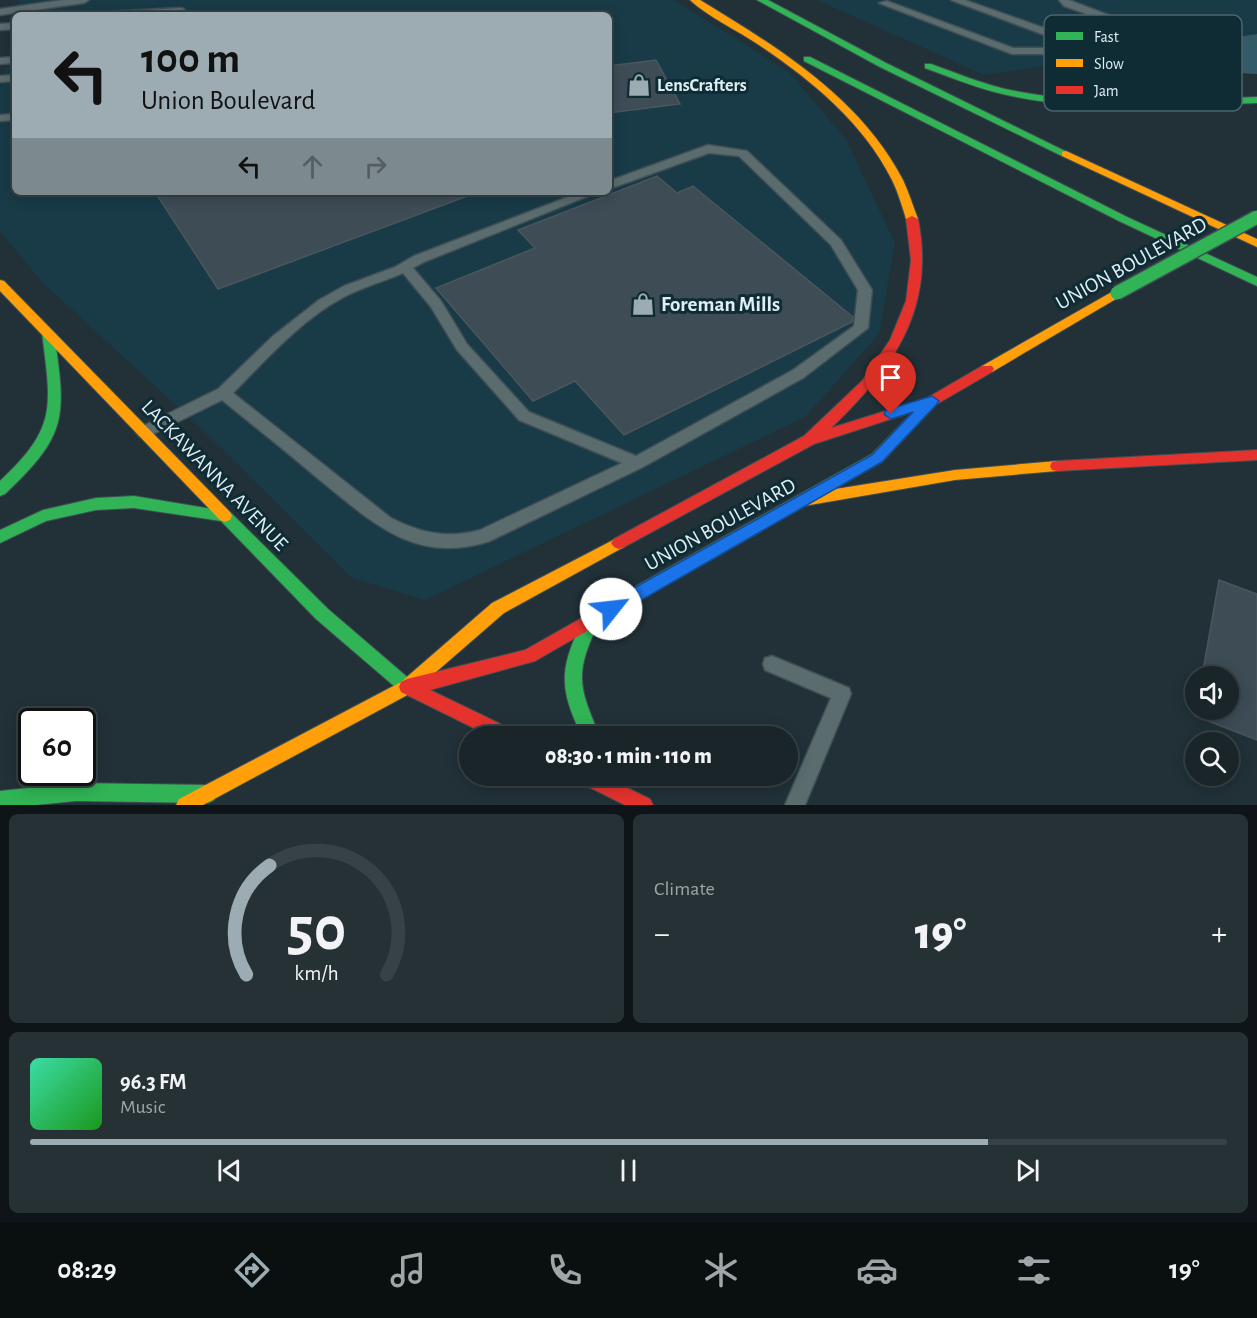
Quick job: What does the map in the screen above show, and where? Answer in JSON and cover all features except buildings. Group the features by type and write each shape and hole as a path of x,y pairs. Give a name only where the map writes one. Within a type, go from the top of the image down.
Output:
{"main road":[{"path":"694,0 753,36 812,79 846,108 873,141 896,175 917,230 920,256 916,290 902,329 889,354 873,375 809,440"},
{"path":"764,1 864,40"},
{"path":"764,1 826,36 999,124 1257,243"},
{"path":"753,36 818,64 1123,219 1257,282"},
{"path":"917,61 957,79 1002,92 1044,99"},
{"path":"1242,101 1257,100"},
{"name":"UNION BOULEVARD","path":"185,805 408,687 498,608 809,440 932,401 1117,293 1257,217"},
{"name":"LACKAWANNA AVENUE","path":"0,284 322,614 408,687 487,726"},
{"path":"0,490 39,454 53,431 57,403 48,333"},
{"name":"UNION BOULEVARD","path":"408,687 529,656 877,459 932,401"},
{"path":"804,500 926,479 979,473 1074,464 1257,455"},
{"path":"0,537 24,524 64,509 105,503 134,502 225,516"},
{"path":"585,726 574,706 570,676 573,654 592,620"},
{"path":"606,786 644,805"},
{"path":"620,786 625,795"},
{"path":"0,800 76,792 208,794"}],"lane":[{"path":"0,12 84,0"},
{"path":"956,0 1044,31"},
{"path":"1064,0 1067,4 1098,15"},
{"path":"884,3 1012,51 1044,51"},
{"path":"162,12 181,12"},
{"path":"223,393 385,523 406,534 426,540 450,542 476,538 637,463 798,374 861,328 865,290 836,243 743,153 708,149 612,185"},
{"path":"144,432 223,393 306,317 339,295 406,268 419,259 584,195"},
{"path":"406,268 436,304 462,347 524,416 637,463"},
{"path":"772,664 842,694 795,805"}],"shaded area":[{"path":"19,0 674,0 789,72 845,138 895,243 879,334 805,417 425,600 352,578 205,432 41,281 0,231 0,87 12,46 12,195 612,195 612,12 17,12"},
{"path":"817,0 1257,0 1257,34 1242,36 1242,15 1044,15 1044,66 984,75"},
{"path":"1257,34 1257,74 1242,73 1242,36"}],"traffic: fast":[{"path":"761,0 883,65 1066,154"},
{"path":"807,59 1123,219 1257,282"},
{"path":"928,66 996,90 1044,99"},
{"path":"1242,101 1257,100"},
{"path":"1117,293 1257,217"},
{"path":"0,490 37,453 53,421 54,384 48,333"},
{"path":"642,591 877,458 929,404"},
{"path":"0,537 43,516 96,504 134,502 225,516 322,614 407,687"},
{"path":"586,726 577,705 572,678 577,651 592,620"},
{"path":"0,800 76,792 208,794"}],"traffic: slow":[{"path":"694,0 794,65 853,117 878,148 898,181 912,219"},
{"path":"1066,154 1257,243"},
{"path":"0,284 225,516"},
{"path":"987,369 1117,293"},
{"path":"804,500 955,475 1057,466"},
{"path":"185,805 407,687 498,608 619,543"}],"traffic: jam":[{"path":"809,440 867,384 897,340 912,301 916,281 916,239 912,219"},
{"path":"619,543 809,440 932,401 987,369"},
{"path":"1057,466 1257,455"},
{"path":"415,686 529,656 642,591"},
{"path":"407,687 487,726"},
{"path":"605,786 644,805"}],"place":[{"name":"LensCrafters","path":"639,85"},
{"name":"Foreman Mills","path":"643,304"}],"route":[{"path":"611,609 877,459 932,401 891,414"}]}
